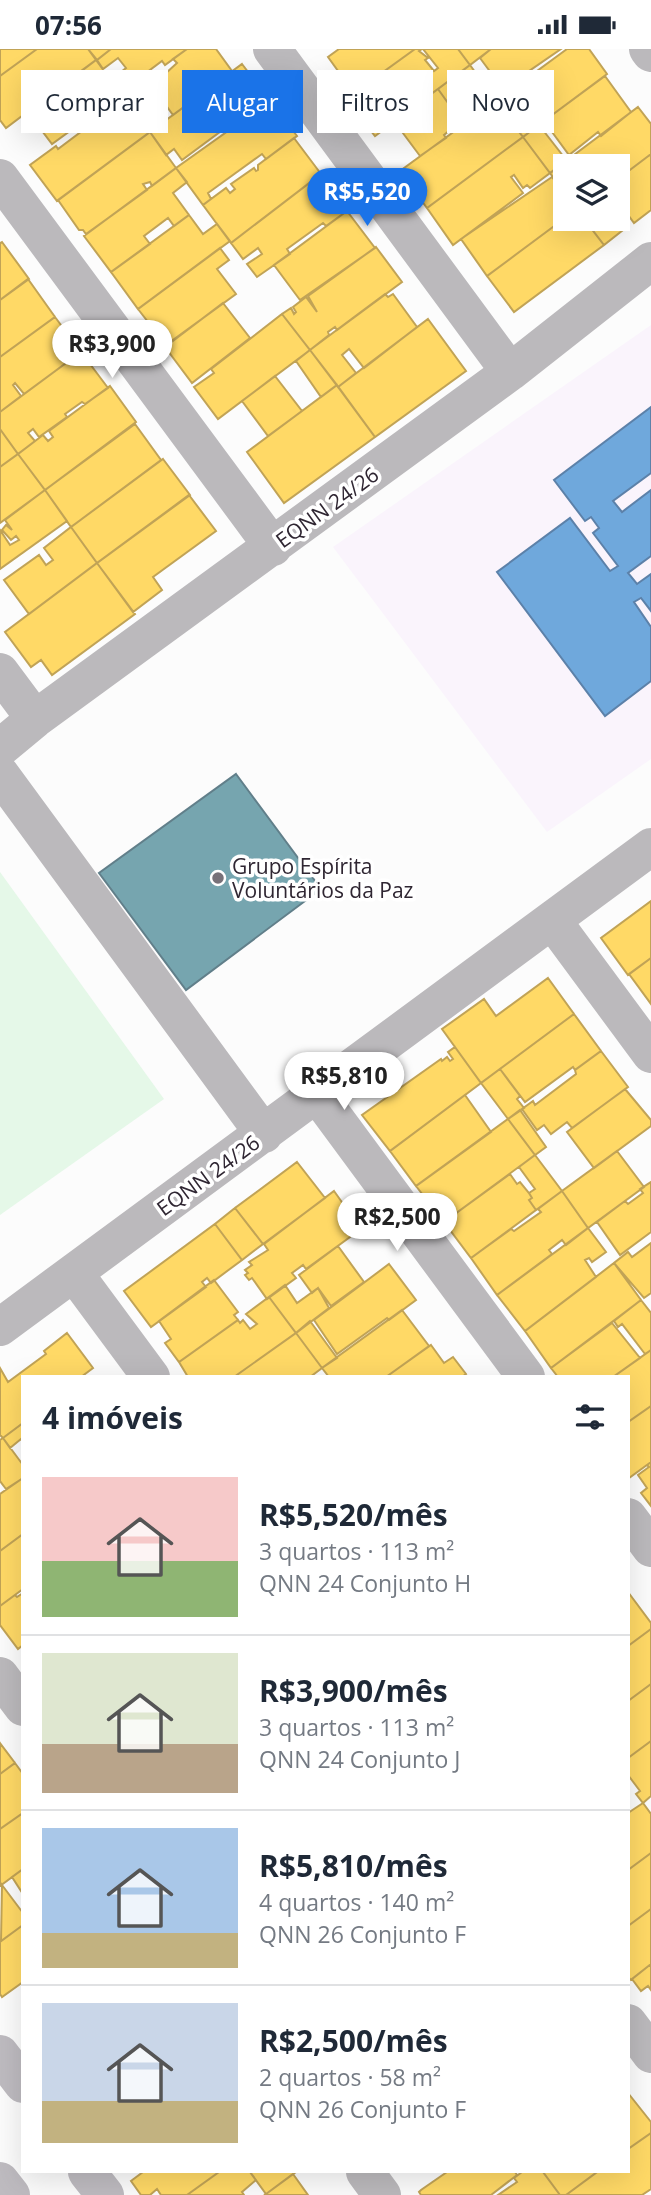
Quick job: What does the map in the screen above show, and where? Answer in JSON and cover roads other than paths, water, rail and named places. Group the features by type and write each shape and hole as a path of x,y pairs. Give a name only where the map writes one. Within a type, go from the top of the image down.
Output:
{"main road":[{"path":"0,2054 21,2081"},
{"path":"88,2173 105,2195"},
{"path":"0,2181 11,2195"}],"street":[{"path":"272,49 510,372"},
{"path":"648,49 651,53"},
{"path":"0,178 273,547"},
{"name":"EQNN 24/26","path":"0,748 35,719 510,372 651,261"},
{"path":"0,672 35,719"},
{"path":"0,774 264,1134"},
{"name":"EQNN 24/26","path":"6,1310 74,1273 651,847"},
{"path":"552,921 651,1054"},
{"path":"317,1094 525,1375"},
{"path":"74,1273 150,1375"},
{"path":"630,1520 651,1548"},
{"path":"0,1676 21,1704"},
{"path":"630,2026 651,2054"},
{"path":"366,2173 382,2195"}],"place":[{"name":"Grupo Espírita Voluntários da Paz","path":"218,878"}]}
